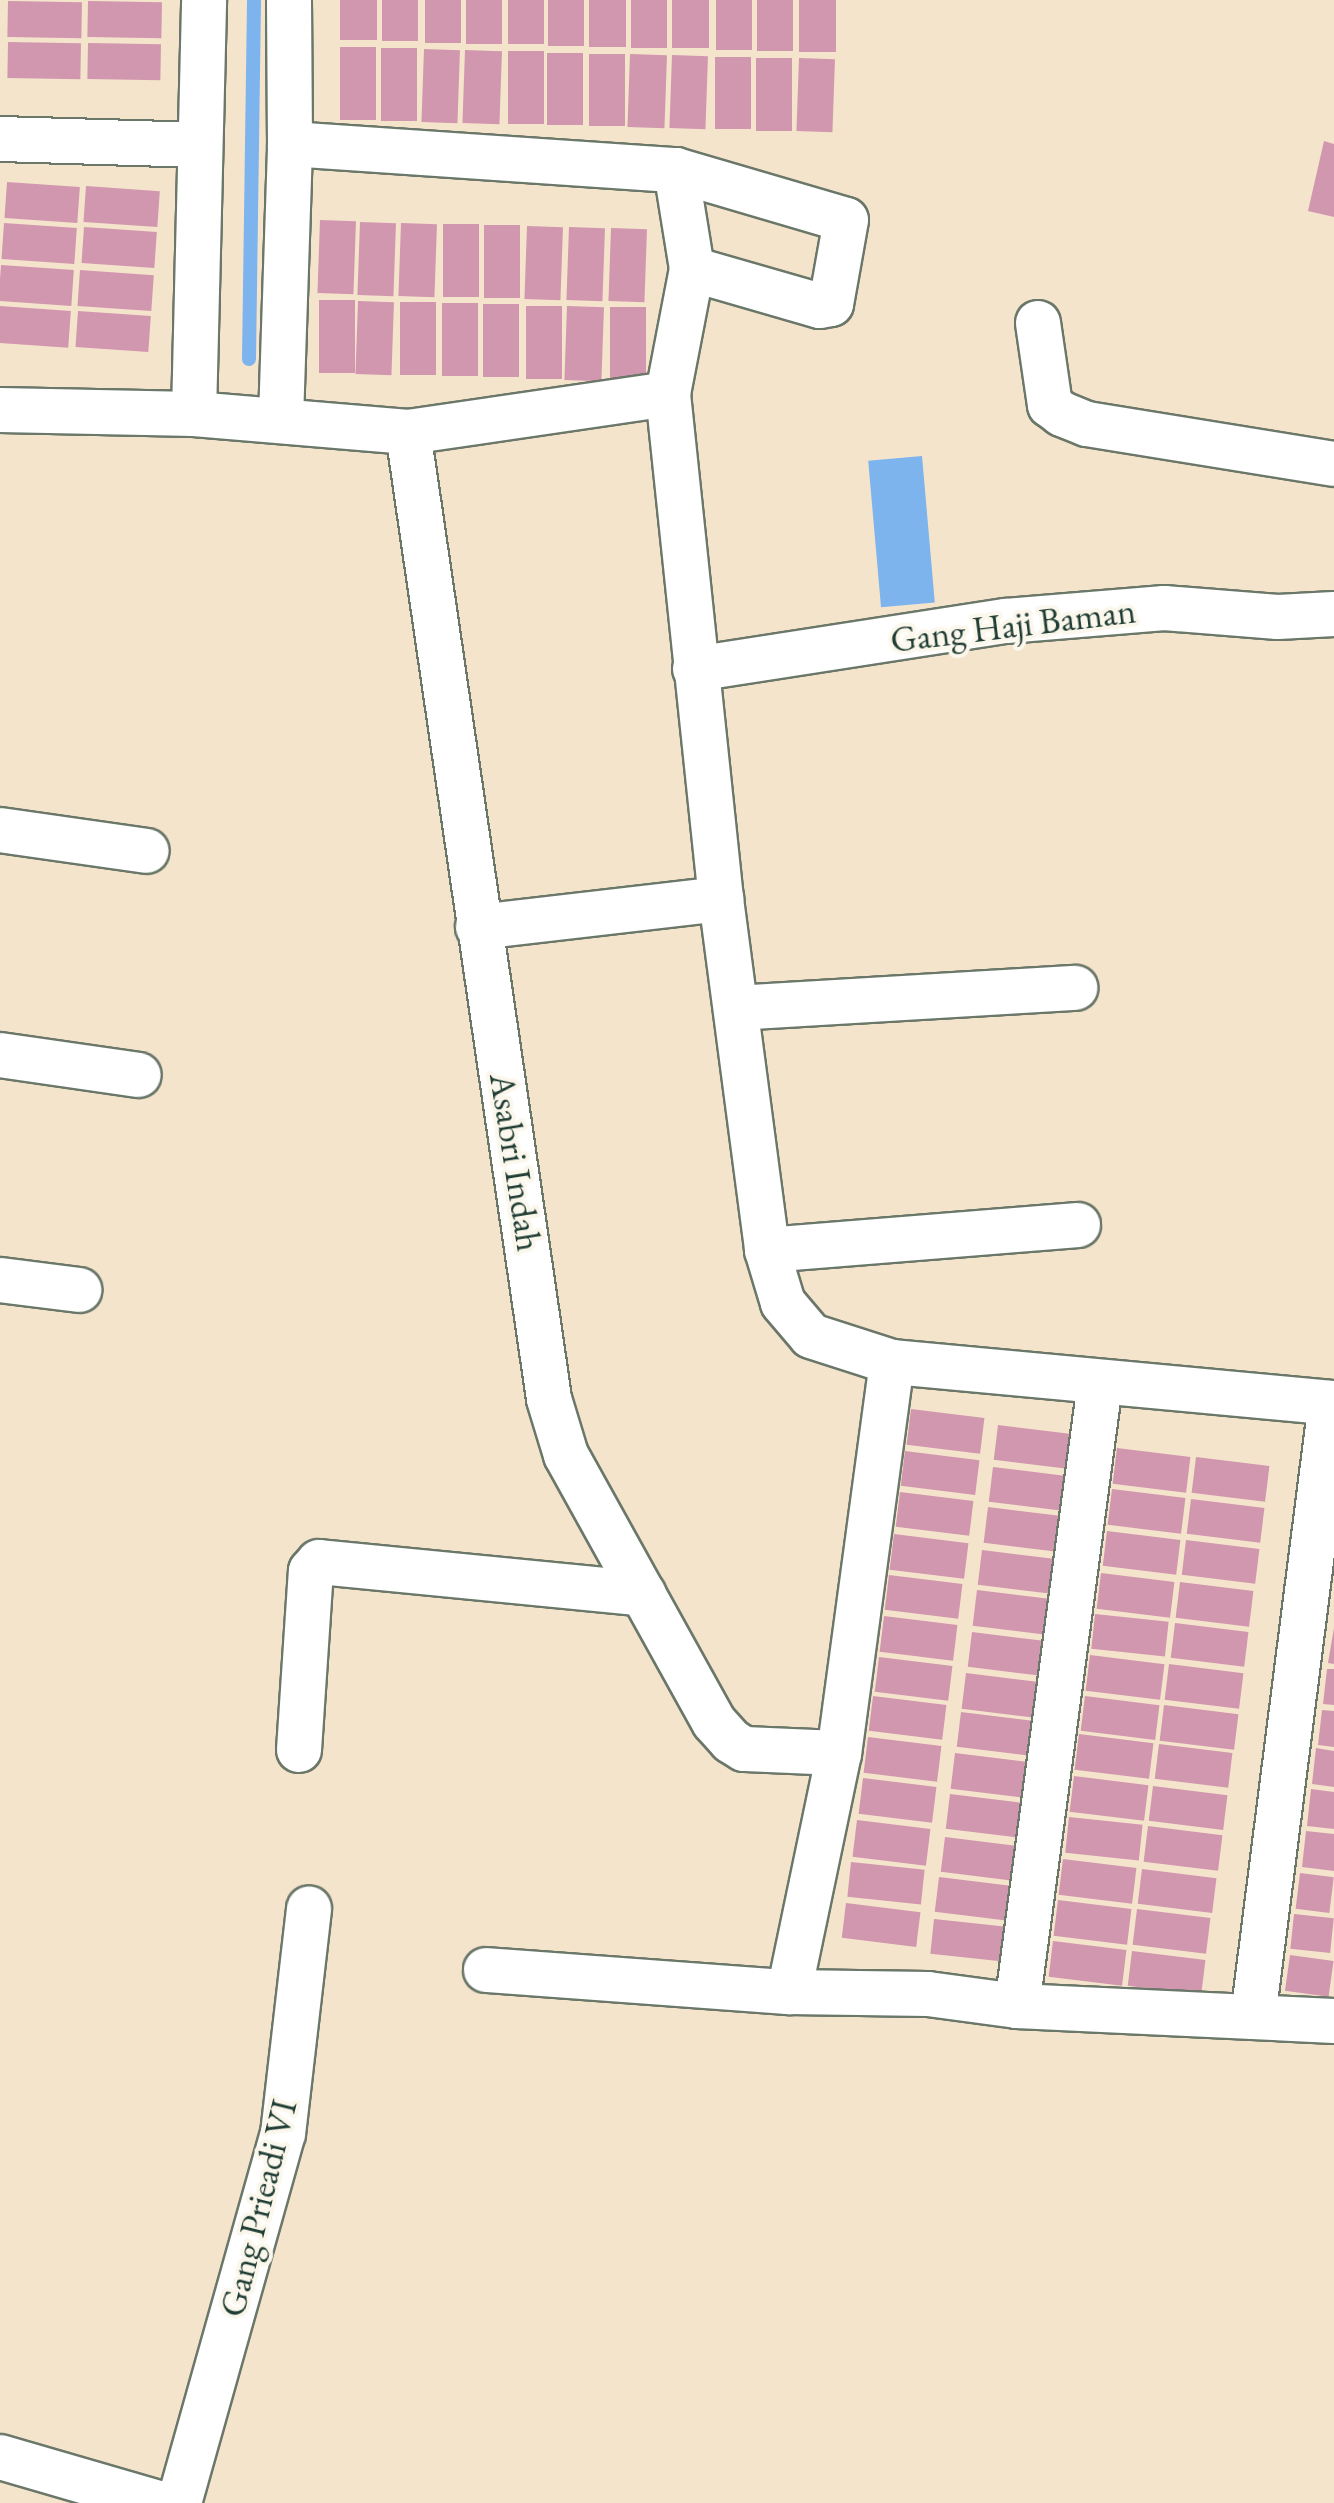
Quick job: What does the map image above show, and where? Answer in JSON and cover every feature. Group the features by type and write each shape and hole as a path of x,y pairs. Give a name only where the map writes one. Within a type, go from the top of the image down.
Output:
{"street":[{"path":"194,414 198,145 204,0"},
{"path":"281,419 290,144 289,0"},
{"path":"0,139 198,145"},
{"path":"290,144 676,170 846,220 831,304 820,306 692,269"},
{"path":"676,170 692,269 668,394 721,899 767,1250 783,1303 811,1336 892,1362 1100,1384 1332,1403 1253,2017"},
{"path":"1038,323 1050,405 1062,414 1087,424 1334,464"},
{"path":"0,410 194,414 408,432 668,394"},
{"name":"Asabri Indah","path":"408,432 478,927 525,1206 549,1399 566,1455 714,1722 731,1741 744,1749 839,1753"},
{"name":"Gang Haji Baman","path":"695,669 1022,620 1164,608 1278,617 1334,614"},
{"path":"0,830 147,851"},
{"path":"478,927 721,899"},
{"path":"736,1008 1075,988"},
{"path":"0,1055 139,1075"},
{"path":"767,1250 1078,1225"},
{"path":"0,1280 79,1290"},
{"path":"789,1992 839,1753 892,1362"},
{"path":"1017,2006 1100,1384"},
{"path":"299,1750 311,1571 319,1562 643,1594"},
{"name":"Gang Prieadi VI","path":"179,2503 283,2134 309,1908"},
{"path":"486,1970 789,1992 928,1994 1017,2006 1334,2021"},
{"path":"0,2457 158,2503"}],"water":[{"path":"922,456 935,602 881,607 868,461"}],"building":[{"path":"340,0 377,0 377,40 340,40"},
{"path":"382,0 418,0 418,41 382,41"},
{"path":"425,0 461,0 461,43 425,43"},
{"path":"466,0 502,0 502,44 466,44"},
{"path":"508,0 544,0 544,44 508,44"},
{"path":"548,0 584,0 584,46 548,46"},
{"path":"589,0 626,0 626,47 589,47"},
{"path":"631,0 667,0 667,48 631,48"},
{"path":"672,0 709,0 709,48 672,48"},
{"path":"716,0 752,0 752,50 716,50"},
{"path":"757,0 793,0 793,51 757,51"},
{"path":"799,0 836,0 836,52 799,52"},
{"path":"8,1 82,2 81,38 7,37"},
{"path":"88,1 162,2 161,38 87,37"},
{"path":"8,42 81,43 80,79 7,78"},
{"path":"88,43 161,44 160,80 87,79"},
{"path":"340,47 376,47 376,120 340,120"},
{"path":"381,48 417,48 417,121 381,121"},
{"path":"424,49 460,50 457,123 421,122"},
{"path":"465,50 502,51 499,124 462,123"},
{"path":"508,51 544,51 544,124 508,124"},
{"path":"547,53 583,53 583,125 547,125"},
{"path":"589,54 625,54 625,126 589,126"},
{"path":"630,54 667,55 664,128 627,127"},
{"path":"672,55 708,56 705,129 669,128"},
{"path":"715,57 751,57 751,129 715,129"},
{"path":"756,58 792,58 792,131 756,131"},
{"path":"799,58 835,59 832,132 796,131"},
{"path":"1324,141 1334,144 1334,217 1308,211"},
{"path":"7,182 80,187 77,223 4,218"},
{"path":"86,186 160,191 157,227 83,222"},
{"path":"320,220 356,221 353,294 317,293"},
{"path":"360,222 396,223 393,296 357,295"},
{"path":"4,223 77,228 74,264 1,259"},
{"path":"401,223 437,224 434,297 398,296"},
{"path":"443,224 479,224 479,297 443,297"},
{"path":"484,225 520,225 520,298 484,298"},
{"path":"527,226 563,227 560,300 524,299"},
{"path":"84,227 157,232 154,268 81,263"},
{"path":"569,227 605,228 602,301 566,300"},
{"path":"611,228 647,229 644,302 608,301"},
{"path":"1,265 74,270 71,306 0,301"},
{"path":"80,270 154,275 151,311 77,306"},
{"path":"319,300 355,300 355,373 319,373"},
{"path":"358,301 394,302 391,375 355,374"},
{"path":"400,302 436,302 436,375 400,375"},
{"path":"442,303 478,303 478,376 442,376"},
{"path":"483,304 519,304 519,377 483,377"},
{"path":"0,306 71,311 68,348 0,343"},
{"path":"526,306 562,306 562,379 526,379"},
{"path":"567,306 604,307 601,381 564,380"},
{"path":"610,307 646,307 646,380 610,380"},
{"path":"78,311 151,316 148,352 75,347"},
{"path":"911,1409 984,1418 980,1454 907,1445"},
{"path":"998,1425 1071,1434 1067,1469 994,1460"},
{"path":"1117,1448 1190,1457 1186,1493 1113,1484"},
{"path":"905,1451 979,1460 975,1495 901,1486"},
{"path":"1196,1457 1269,1466 1265,1502 1192,1493"},
{"path":"993,1467 1066,1476 1062,1511 989,1502"},
{"path":"1112,1489 1185,1498 1181,1534 1108,1525"},
{"path":"900,1492 973,1501 969,1536 896,1527"},
{"path":"1191,1499 1264,1508 1260,1543 1187,1534"},
{"path":"988,1507 1061,1516 1057,1552 984,1543"},
{"path":"1107,1531 1180,1540 1176,1575 1103,1566"},
{"path":"894,1534 968,1543 964,1579 890,1570"},
{"path":"1186,1540 1259,1549 1255,1584 1182,1575"},
{"path":"982,1550 1055,1559 1051,1594 978,1585"},
{"path":"1101,1573 1174,1582 1170,1618 1097,1609"},
{"path":"889,1575 962,1584 958,1619 885,1610"},
{"path":"1180,1582 1253,1591 1249,1627 1176,1618"},
{"path":"977,1590 1050,1599 1046,1635 973,1626"},
{"path":"1095,1614 1169,1622 1165,1657 1091,1649"},
{"path":"884,1616 957,1625 953,1661 880,1652"},
{"path":"1175,1623 1248,1632 1244,1667 1171,1658"},
{"path":"1334,1628 1334,1664 1328,1663"},
{"path":"972,1632 1045,1641 1041,1676 968,1667"},
{"path":"1090,1655 1164,1664 1160,1700 1086,1691"},
{"path":"879,1657 952,1666 948,1701 875,1692"},
{"path":"1169,1664 1243,1673 1239,1709 1165,1700"},
{"path":"1327,1669 1334,1669 1334,1705 1323,1704"},
{"path":"966,1673 1039,1682 1035,1718 962,1709"},
{"path":"873,1696 946,1705 942,1740 869,1731"},
{"path":"1085,1696 1159,1705 1155,1740 1081,1731"},
{"path":"1164,1705 1238,1714 1234,1750 1160,1741"},
{"path":"1322,1710 1334,1711 1334,1747 1318,1745"},
{"path":"961,1712 1034,1721 1030,1756 957,1747"},
{"path":"1079,1734 1153,1743 1149,1779 1075,1770"},
{"path":"868,1737 941,1746 937,1782 864,1773"},
{"path":"1159,1744 1232,1753 1228,1788 1155,1779"},
{"path":"1316,1748 1334,1751 1334,1787 1312,1784"},
{"path":"955,1753 1029,1762 1025,1798 951,1789"},
{"path":"1074,1776 1148,1785 1144,1821 1070,1812"},
{"path":"863,1778 936,1787 932,1823 859,1814"},
{"path":"1153,1786 1227,1795 1223,1830 1149,1821"},
{"path":"1311,1789 1334,1792 1334,1829 1307,1826"},
{"path":"950,1794 1023,1803 1019,1838 946,1829"},
{"path":"1069,1817 1143,1825 1139,1861 1065,1853"},
{"path":"857,1820 930,1829 926,1866 852,1857"},
{"path":"1148,1826 1222,1835 1218,1871 1144,1862"},
{"path":"1306,1831 1334,1834 1334,1871 1302,1867"},
{"path":"945,1837 1017,1846 1013,1881 941,1872"},
{"path":"1063,1859 1136,1868 1132,1904 1059,1895"},
{"path":"851,1862 925,1870 921,1905 847,1897"},
{"path":"1142,1869 1216,1878 1212,1913 1138,1904"},
{"path":"1300,1873 1334,1877 1329,1913 1296,1909"},
{"path":"939,1877 1012,1886 1008,1921 935,1912"},
{"path":"1058,1900 1131,1909 1127,1945 1054,1936"},
{"path":"846,1903 920,1912 916,1947 842,1938"},
{"path":"1137,1909 1210,1918 1206,1954 1133,1945"},
{"path":"1294,1914 1334,1918 1330,1953 1290,1949"},
{"path":"934,1919 1007,1927 1003,1961 930,1954"},
{"path":"1053,1941 1126,1950 1122,1986 1049,1977"},
{"path":"1132,1951 1205,1960 1201,1995 1128,1986"},
{"path":"1290,1955 1334,1961 1329,1997 1285,1991"}],"waterway":[{"path":"249,359 254,0"}]}
